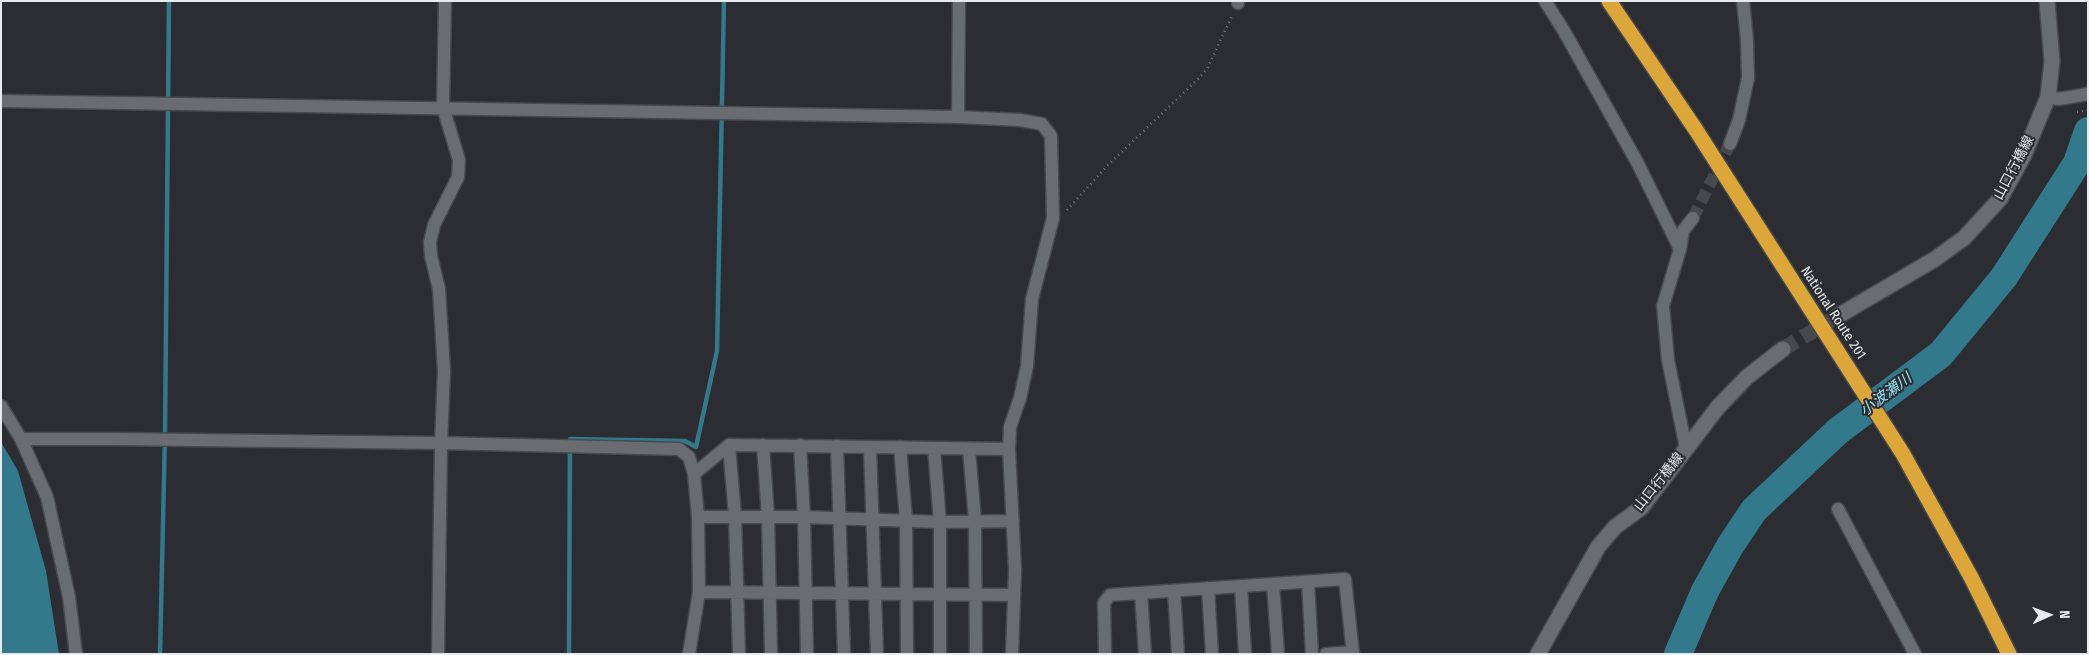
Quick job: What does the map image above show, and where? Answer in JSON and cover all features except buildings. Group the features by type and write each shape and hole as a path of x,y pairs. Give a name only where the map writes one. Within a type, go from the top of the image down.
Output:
{"highway":[{"name":"National Route 201","path":"1609,1 1696,130 1903,454 1972,579 2009,654"}],"main road":[{"name":"山口行橋線","path":"1838,316 1935,259 1964,238 2000,199 2054,98 2047,1"},
{"name":"山口行橋線","path":"1538,654 1598,547 1615,527 1641,508 1718,408 1747,377 1783,350"}],"street":[{"path":"438,654 444,371 442,322 430,242 434,225 458,177 459,160 443,107 444,1"},
{"path":"958,117 959,1"},
{"path":"1545,1 1564,31 1637,162 1680,249"},
{"path":"1730,144 1739,120 1748,78 1744,1"},
{"path":"2054,98 2088,94"},
{"path":"1,101 958,117 1020,120 1042,124 1051,136 1052,218 1032,299 1027,366 1020,398 1010,427 1009,449 1013,520 1014,595 1012,654"},
{"path":"1686,448 1668,360 1663,306 1680,249 1683,231 1693,218"},
{"path":"1,406 21,439 47,497 67,588 76,654"},
{"path":"21,439 441,443 679,449 689,457 694,474 698,517 699,592 689,654"},
{"path":"694,474 729,445 1009,449"},
{"path":"729,445 736,516 739,654"},
{"path":"763,445 768,517 771,654"},
{"path":"800,445 804,517 807,654"},
{"path":"837,446 844,654"},
{"path":"870,447 877,654"},
{"path":"900,447 906,520 908,654"},
{"path":"934,448 940,522 940,654"},
{"path":"969,449 975,521 976,654"},
{"path":"1838,509 1915,654"},
{"path":"698,517 804,517 940,522 1013,520"},
{"path":"1105,654 1104,603 1110,595 1345,579 1353,653 1326,654"},
{"path":"1308,582 1312,654"},
{"path":"1273,584 1278,654"},
{"path":"1241,586 1245,654"},
{"path":"1208,588 1212,654"},
{"path":"1174,590 1178,654"},
{"path":"699,592 1014,595"},
{"path":"1141,593 1145,654"}],"path":[{"path":"1052,218 1066,211 1107,166 1198,80 1207,69 1238,2"}],"water":[{"path":"1,442 18,471 46,571 59,654 1,654"}],"waterway":[{"path":"160,654 165,435 169,1"},
{"path":"569,654 570,439 685,441 696,447 717,351 724,1"},
{"name":"小波瀬川","path":"1678,654 1705,591 1730,546 1754,510 1838,431 1941,354 2004,277 2077,163 2088,131"}],"tunnel":[{"path":"1693,218 1730,144"},
{"path":"1783,349 1838,316"}]}
